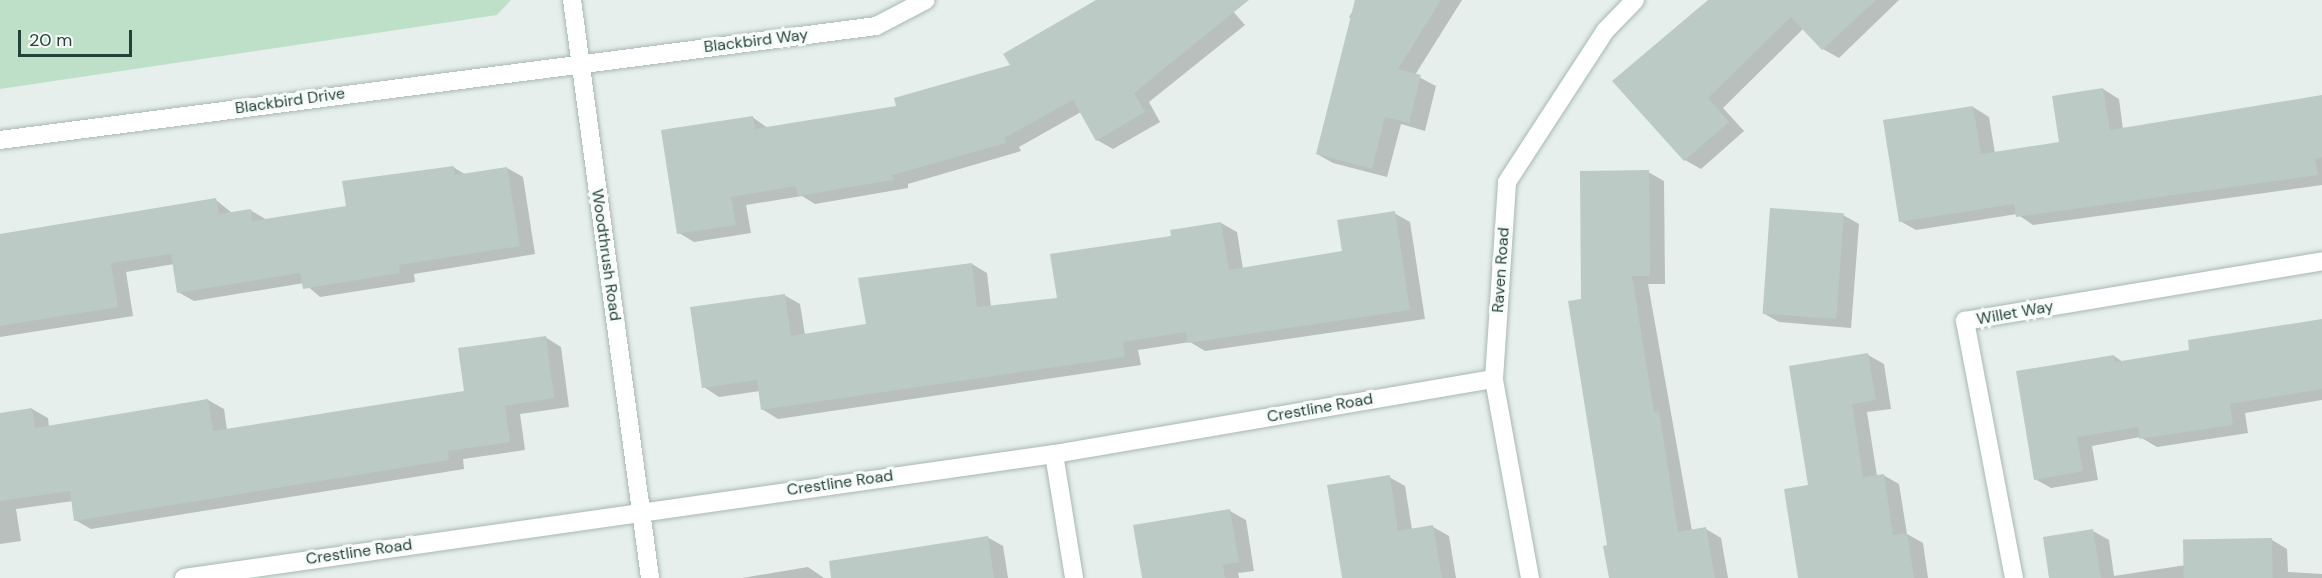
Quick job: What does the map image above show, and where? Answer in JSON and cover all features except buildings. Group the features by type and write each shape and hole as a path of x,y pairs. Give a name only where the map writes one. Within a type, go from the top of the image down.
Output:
{"street":[{"name":"Woodthrush Road","path":"572,0 650,578"},
{"name":"Blackbird Way","path":"580,62 876,26 926,0"},
{"name":"Raven Road","path":"1530,578 1494,379 1507,182 1605,31 1635,0"},
{"name":"Blackbird Drive","path":"0,140 580,62"},
{"name":"Willet Way","path":"2014,578 1965,321 2322,261"},
{"name":"Crestline Road","path":"184,578 1054,453 1494,379"},
{"path":"1054,453 1074,578"}],"green space":[{"path":"0,0 511,0 497,15 0,89"}]}
